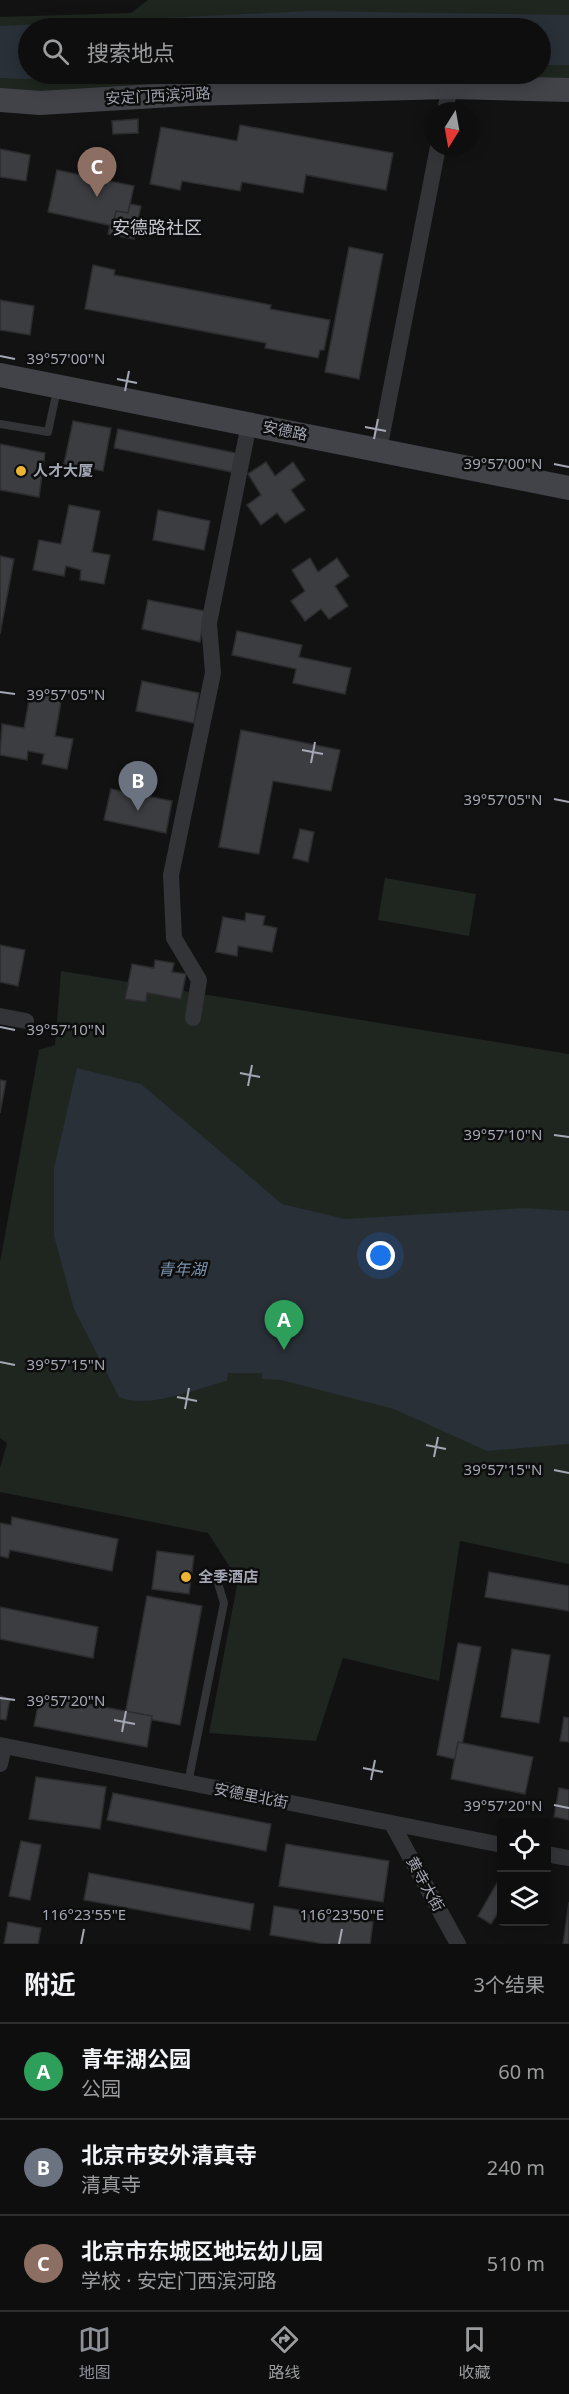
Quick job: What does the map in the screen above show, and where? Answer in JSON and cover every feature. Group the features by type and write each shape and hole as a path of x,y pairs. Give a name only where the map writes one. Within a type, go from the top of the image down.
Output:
{"street":[{"name":"安定门西滨河路","path":"0,100 40,103 188,94 450,87 569,90"},
{"path":"447,102 450,87"},
{"path":"379,450 436,156"},
{"name":"安德路","path":"0,375 569,488"},
{"path":"193,1018 200,981 174,938 171,875 213,673 209,623 249,424"},
{"path":"0,1016 26,1021"},
{"path":"0,1764 2,1745"},
{"name":"安德里北街","path":"2,1745 497,1844"},
{"name":"黄寺大街","path":"392,1824 458,1944"},
{"path":"551,1855 569,1858"}],"lane":[{"path":"0,424 48,432 58,386"},
{"path":"188,1783 224,1603 218,1583"}],"shaded area":[{"path":"148,0 569,0 569,80 551,80 551,18 18,18 18,84 417,84 38,94 0,91 0,17 131,13"},
{"path":"385,878 476,894 469,936 378,920"},
{"path":"61,971 569,1054 569,1564 460,1541 439,1681 343,1658 316,1741 209,1733 238,1580 208,1533 0,1492 0,1468 7,1443 0,1438 0,1262 39,1050 55,1045"}],"water":[{"path":"308,11 569,15 569,65 551,65 551,18 164,18"},
{"path":"18,25 18,79 0,78 0,26"},
{"name":"青年湖","path":"77,1068 141,1084 282,1204 345,1219 525,1208 569,1211 569,1444 487,1451 394,1409 281,1380 262,1379 262,1373 228,1373 227,1381 158,1399 144,1401 119,1397 74,1309 54,1236 54,1168"}],"building":[{"path":"138,119 138,133 113,134 112,121"},
{"path":"240,125 393,153 386,190 306,175 303,193 242,182 240,191 182,181 180,190 150,184 161,127 237,141"},
{"path":"0,149 30,155 26,181 0,177"},
{"path":"57,170 134,186 128,213 116,211 113,226 48,212"},
{"path":"130,204 141,206 134,239 108,234 110,225 113,226 116,211 128,213"},
{"path":"349,247 383,254 359,379 325,372"},
{"path":"93,265 115,270 114,275 271,305 270,309 330,320 324,350 320,350 318,358 265,348 266,343 85,309"},
{"path":"0,300 34,306 30,335 0,330"},
{"path":"73,421 111,428 103,471 64,464"},
{"path":"118,429 236,453 232,472 114,448"},
{"name":"人才大厦","path":"0,444 45,453 39,497 0,490"},
{"path":"266,462 275,476 293,462 305,480 291,490 305,510 285,523 277,513 261,525 247,505 261,495 248,474"},
{"path":"69,505 100,511 92,552 110,555 104,584 80,580 81,570 66,566 64,576 33,570 39,540 61,544"},
{"path":"158,510 210,521 204,550 153,540"},
{"path":"0,556 14,559 0,634"},
{"path":"310,558 318,572 337,558 349,576 335,586 348,606 329,619 321,609 305,621 291,601 305,591 292,570"},
{"path":"148,600 205,611 200,642 142,629"},
{"path":"237,631 302,645 299,657 351,668 345,694 293,683 296,669 232,655"},
{"path":"142,681 199,693 194,723 136,711"},
{"path":"31,690 62,696 55,736 73,739 67,769 42,764 44,754 28,751 27,760 0,755 2,724 24,728"},
{"path":"241,730 340,750 331,791 273,781 259,854 219,847"},
{"path":"111,789 172,801 166,833 104,820"},
{"path":"300,829 314,832 308,862 293,858"},
{"path":"246,913 265,916 263,925 277,928 272,952 238,946 237,956 216,952 223,917 245,921"},
{"path":"0,945 25,950 18,986 0,982"},
{"path":"155,960 174,963 172,972 186,974 181,999 147,993 146,1002 125,999 132,964 154,968"},
{"path":"0,1080 6,1081 0,1113"},
{"path":"12,1517 118,1539 112,1571 10,1550 8,1558 0,1556 0,1523 11,1525"},
{"path":"157,1551 194,1556 189,1594 152,1589"},
{"path":"489,1572 569,1586 569,1611 485,1597"},
{"path":"147,1596 202,1606 180,1725 125,1715"},
{"path":"0,1607 98,1627 93,1658 0,1639"},
{"path":"458,1643 481,1647 459,1760 437,1755"},
{"path":"512,1649 550,1655 539,1723 501,1717"},
{"path":"40,1695 152,1716 147,1747 34,1726"},
{"path":"0,1696 10,1699 6,1720 0,1719"},
{"path":"564,1717 569,1718 569,1742 560,1741"},
{"path":"458,1742 533,1757 525,1794 451,1779"},
{"path":"36,1777 106,1787 100,1829 29,1819"},
{"path":"559,1788 569,1790 569,1820 554,1817"},
{"path":"113,1793 271,1824 266,1851 107,1820"},
{"path":"21,1841 41,1845 30,1900 9,1896"},
{"path":"286,1844 389,1861 383,1902 279,1886"},
{"path":"89,1873 254,1904 250,1930 84,1900"},
{"path":"497,1883 497,1914 491,1924 478,1916"},
{"path":"569,1902 569,1944 563,1944"},
{"path":"274,1906 373,1922 370,1944 325,1944 270,1935"},
{"path":"8,1922 41,1928 38,1944 4,1944"}],"place":[{"name":"北京市东城区地坛幼儿园","path":"97,197"},
{"name":"人才大厦","path":"21,471"},
{"name":"北京市安外清真寺","path":"138,811"},
{"name":"青年湖公园","path":"284,1350"},
{"name":"全季酒店","path":"186,1577"}],"district":[{"name":"安德路社区","path":"157,228"}]}
